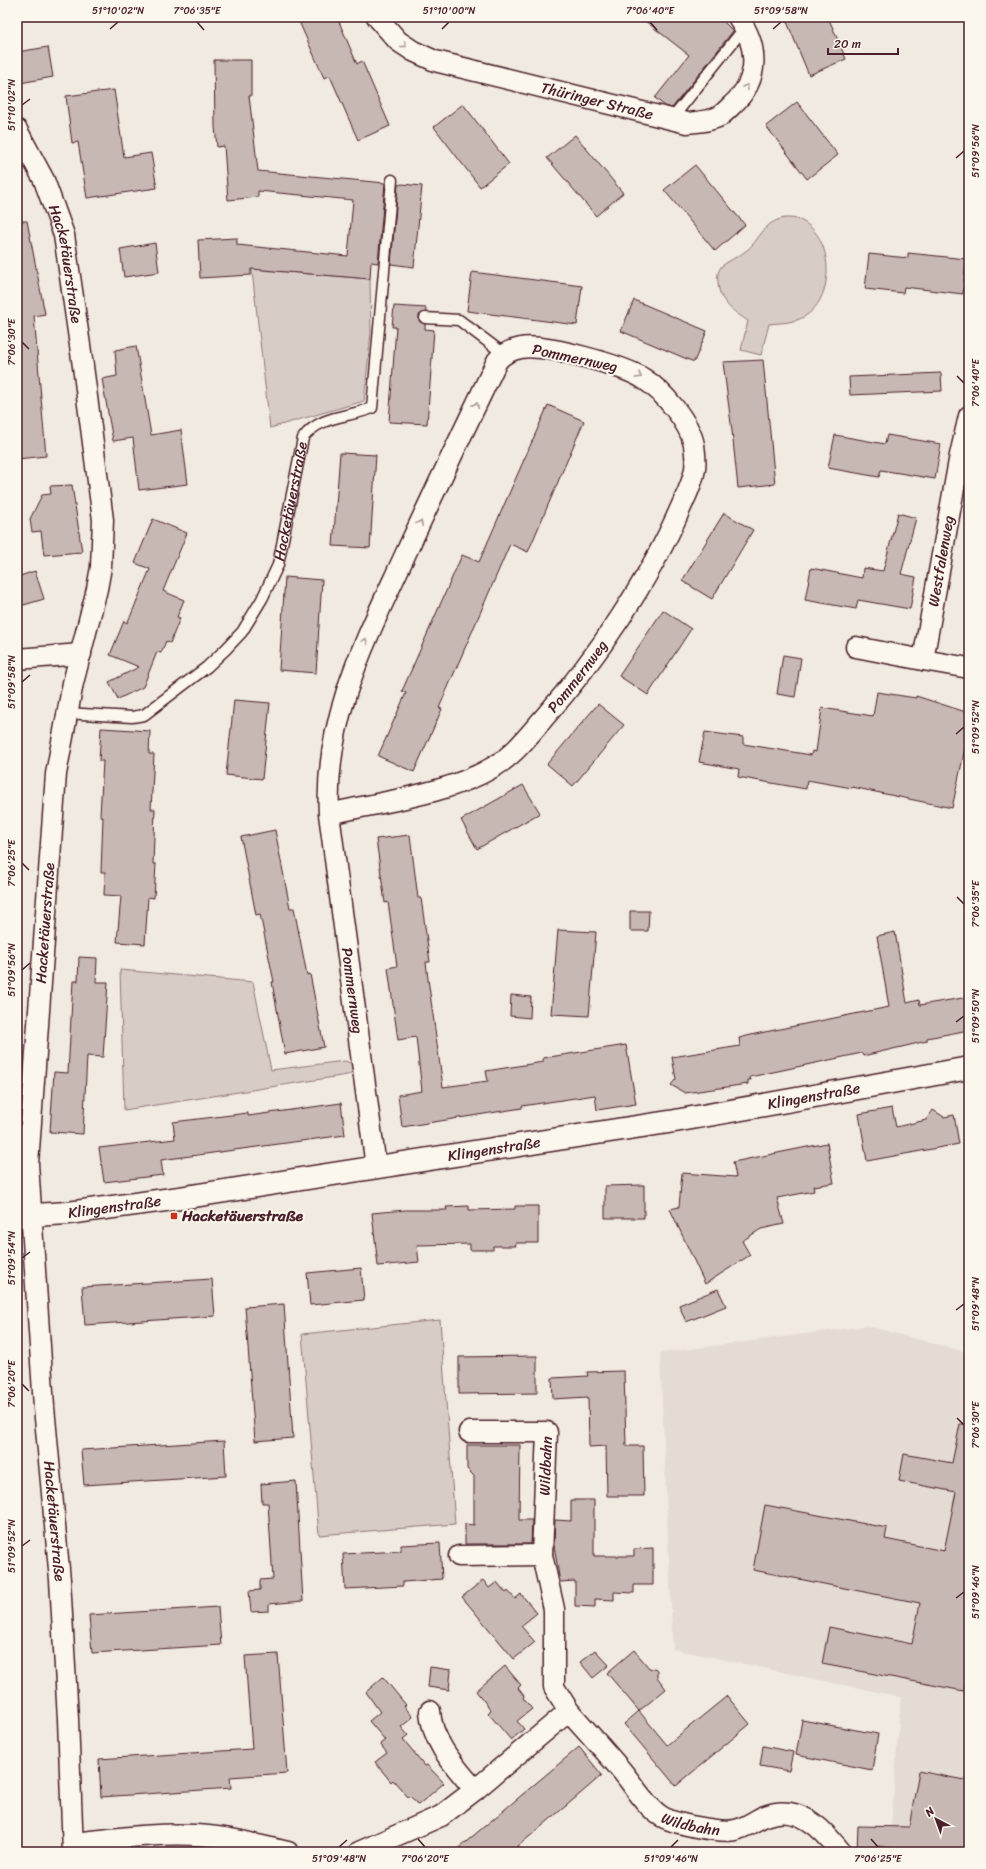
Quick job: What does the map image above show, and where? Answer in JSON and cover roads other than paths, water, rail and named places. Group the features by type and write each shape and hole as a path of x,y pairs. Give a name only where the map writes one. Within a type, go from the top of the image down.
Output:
{"street":[{"name":"Thüringer Straße","path":"377,17 398,41 413,51 435,61 671,120 692,123 705,121 720,116 749,85 753,69 752,46 741,22"},
{"name":"Hacketäuerstraße","path":"17,130 44,180 64,235 84,366 103,520 101,567 92,616 66,713 53,802 24,1216 60,1580 68,1718 73,1847"},
{"name":"Pommernweg","path":"329,814 454,785 487,771 511,754 558,703 612,630 660,551 695,471 694,446 686,425 653,385 633,372 608,363 548,350 522,347 504,354 497,361 443,473 350,677 336,729 330,765 328,792 329,814 376,1167"},
{"name":"Westfalenweg","path":"924,660 960,456 969,416"},
{"path":"856,647 969,668"},
{"path":"17,659 81,654"},
{"name":"Klingenstraße","path":"24,1216 154,1201 675,1121 969,1068"},
{"name":"Wildbahn","path":"469,1432 546,1432 542,1555 554,1609 554,1687 569,1711 661,1816 689,1825 726,1831 745,1827 775,1812 792,1812 806,1818 834,1843 841,1852"},
{"path":"459,1556 542,1555"},
{"path":"430,1711 434,1733 438,1741 455,1766 475,1790"},
{"path":"359,1852 441,1816 475,1790 569,1711"},
{"path":"73,1847 172,1835 195,1835 234,1840 288,1852"}],"lane":[{"path":"671,120 741,22"},
{"name":"Hacketäuerstraße","path":"66,713 132,717 144,715 207,667 242,632 252,617 278,565 303,438 310,429 319,423 372,408 392,180"},
{"path":"425,318 459,320 504,354"}],"place":[{"name":"Hacketäuerstraße","path":"174,1216"}]}
